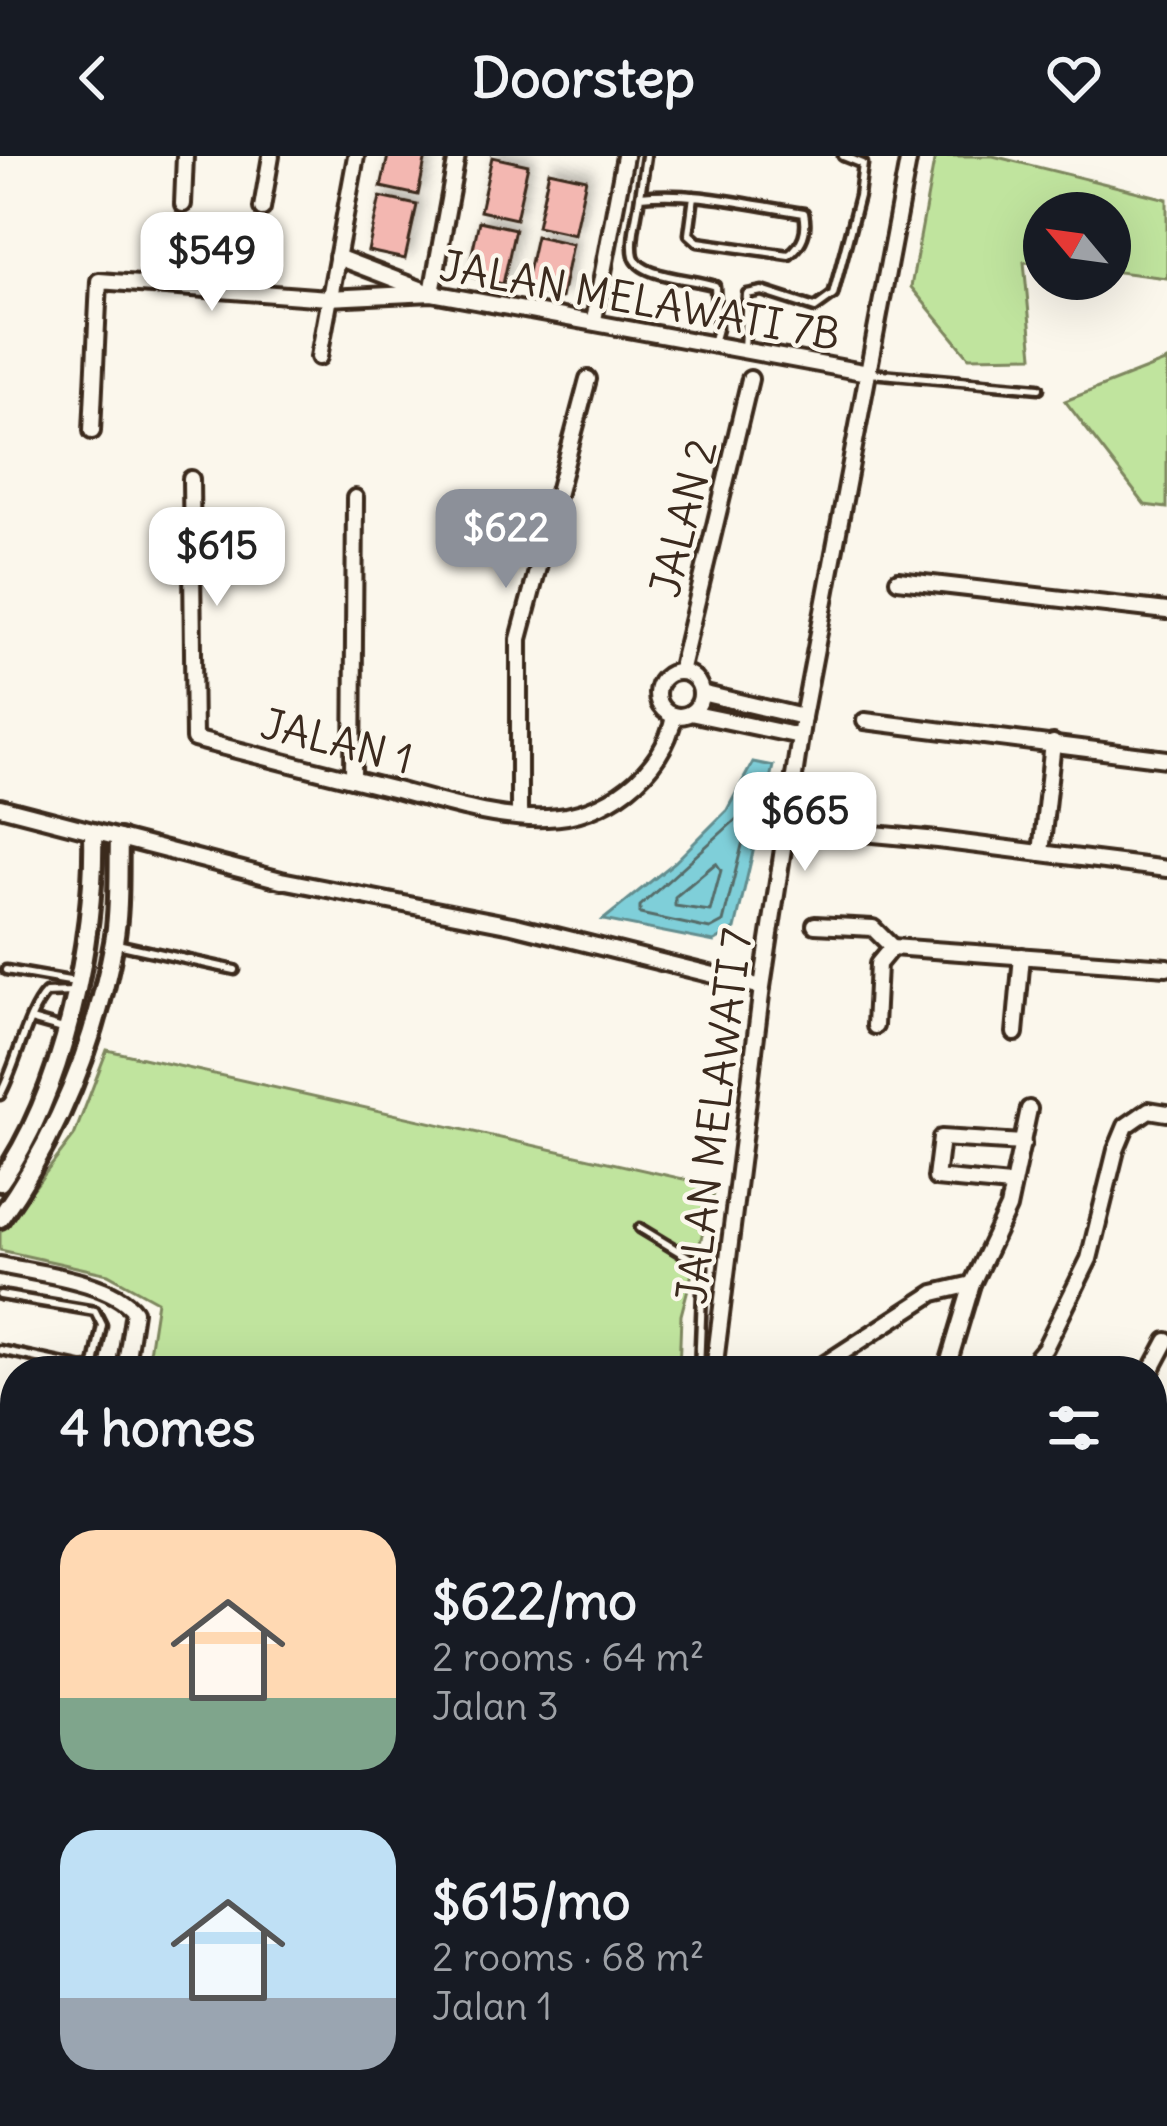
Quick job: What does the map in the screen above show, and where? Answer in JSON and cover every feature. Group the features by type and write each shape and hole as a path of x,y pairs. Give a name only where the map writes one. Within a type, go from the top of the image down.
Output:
{"street":[{"path":"183,204 185,156"},
{"path":"262,208 271,156"},
{"path":"320,357 356,156"},
{"path":"338,257 432,293 457,156"},
{"path":"594,320 625,156"},
{"name":"JALAN MELAWATI 7","path":"716,1356 762,987 803,717 909,156"},
{"name":"JALAN MELAWATI 7B","path":"92,431 99,280 328,298 432,293 868,373"},
{"path":"519,816 519,639 588,379"},
{"name":"JALAN 2","path":"680,672 750,379"},
{"name":"JALAN 1","path":"191,479 194,739 461,807 548,818 580,814 621,794 654,764 682,714"},
{"path":"353,779 356,498"},
{"path":"898,580 1167,611"},
{"path":"682,714 700,701 701,693 692,676 680,672 667,675 657,691 663,709 682,714 800,736"},
{"path":"701,693 803,717"},
{"path":"865,721 1167,759"},
{"path":"1041,853 1053,743"},
{"path":"0,807 281,880 512,925 762,987"},
{"path":"788,826 1167,869"},
{"path":"2,1174 33,1122 66,1030 94,887 93,833"},
{"path":"0,1217 24,1184 71,1091 91,1035 114,943 119,839"},
{"path":"815,925 873,928 892,946 1167,967"},
{"path":"875,1026 878,964 892,946"},
{"path":"1015,1033 1022,956"},
{"path":"950,1356 972,1284 1008,1208 1029,1109"},
{"path":"1038,1356 1090,1258 1126,1126 1149,1110 1167,1113"},
{"path":"1010,1185 936,1178 941,1138 1023,1143"},
{"path":"0,1265 74,1281 128,1302 134,1311 127,1356"},
{"path":"837,1356 934,1293 972,1284"}],"lane":[{"path":"646,156 633,255 640,266 658,274 715,286 712,343"},
{"path":"744,349 747,294 762,291 814,308 833,296 863,164 844,156"},
{"path":"640,196 668,193 694,196 804,213 807,225 800,247 789,255 698,242 689,234 694,196"},
{"path":"868,373 1039,388"},
{"path":"114,943 236,970"},
{"path":"6,970 77,987"},
{"path":"0,1095 14,1071 37,1002 46,993 77,987"},
{"path":"31,1020 66,1030"},
{"path":"640,1228 704,1266 700,1356"},
{"path":"0,1294 95,1311 102,1325 97,1356"}],"green space":[{"path":"935,156 993,156 1167,199 1167,278 1131,274 1131,192 1023,192 1023,300 1028,300 1033,356 969,357 911,287"},
{"path":"1167,361 1167,508 1145,505 1065,401"},
{"path":"107,1050 715,1186 681,1315 680,1356 149,1353 157,1301 108,1274 0,1250 0,1232 74,1136"}],"water":[{"path":"753,762 773,766 735,929 714,942 603,920 675,862 727,810"}],"building":[{"path":"388,156 426,156 418,195 381,187"},
{"path":"492,157 528,165 516,219 480,211"},
{"path":"549,171 586,179 574,234 537,226"},
{"path":"380,197 417,205 405,259 368,251"},
{"path":"479,221 515,229 503,284 467,276"},
{"path":"536,236 572,244 561,298 524,290"}]}
